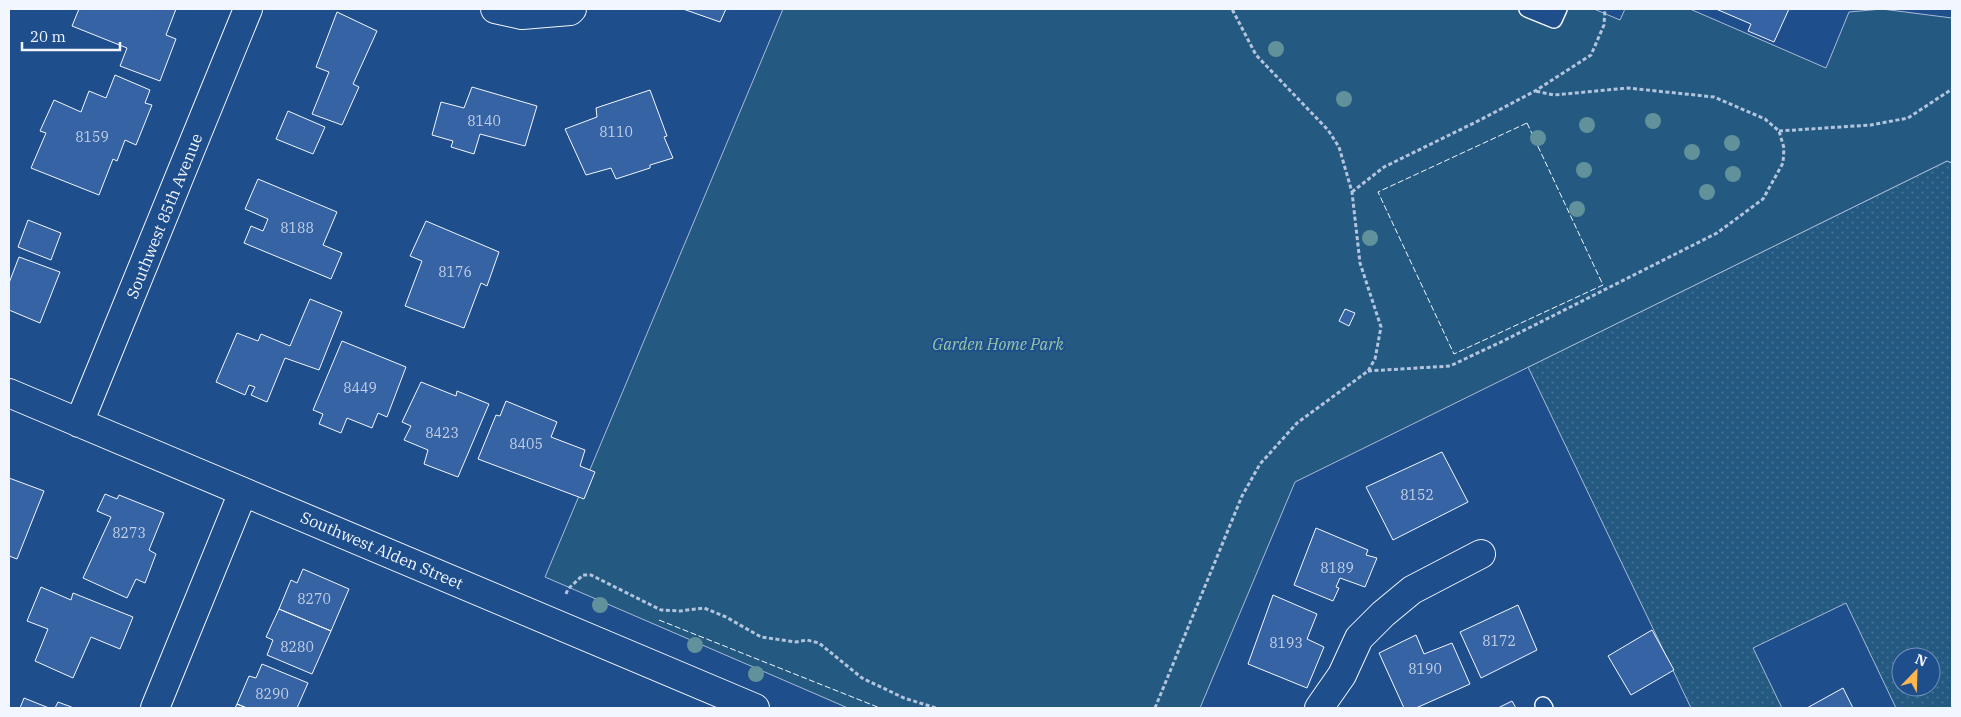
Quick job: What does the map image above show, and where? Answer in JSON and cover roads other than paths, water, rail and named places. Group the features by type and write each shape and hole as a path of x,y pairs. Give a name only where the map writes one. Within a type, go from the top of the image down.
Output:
{"street":[{"name":"Southwest 85th Avenue","path":"79,423 248,9"},
{"path":"495,9 522,15 570,11 572,9"},
{"name":"Southwest Alden Street","path":"9,393 755,708"},
{"path":"155,708 243,492"},
{"path":"1319,708 1342,674 1359,638 1383,614 1412,590 1481,554"}],"lane":[{"path":"1527,9 1554,20 1559,9"}],"park label":[{"name":"Garden Home Park","path":"998,344"}]}
